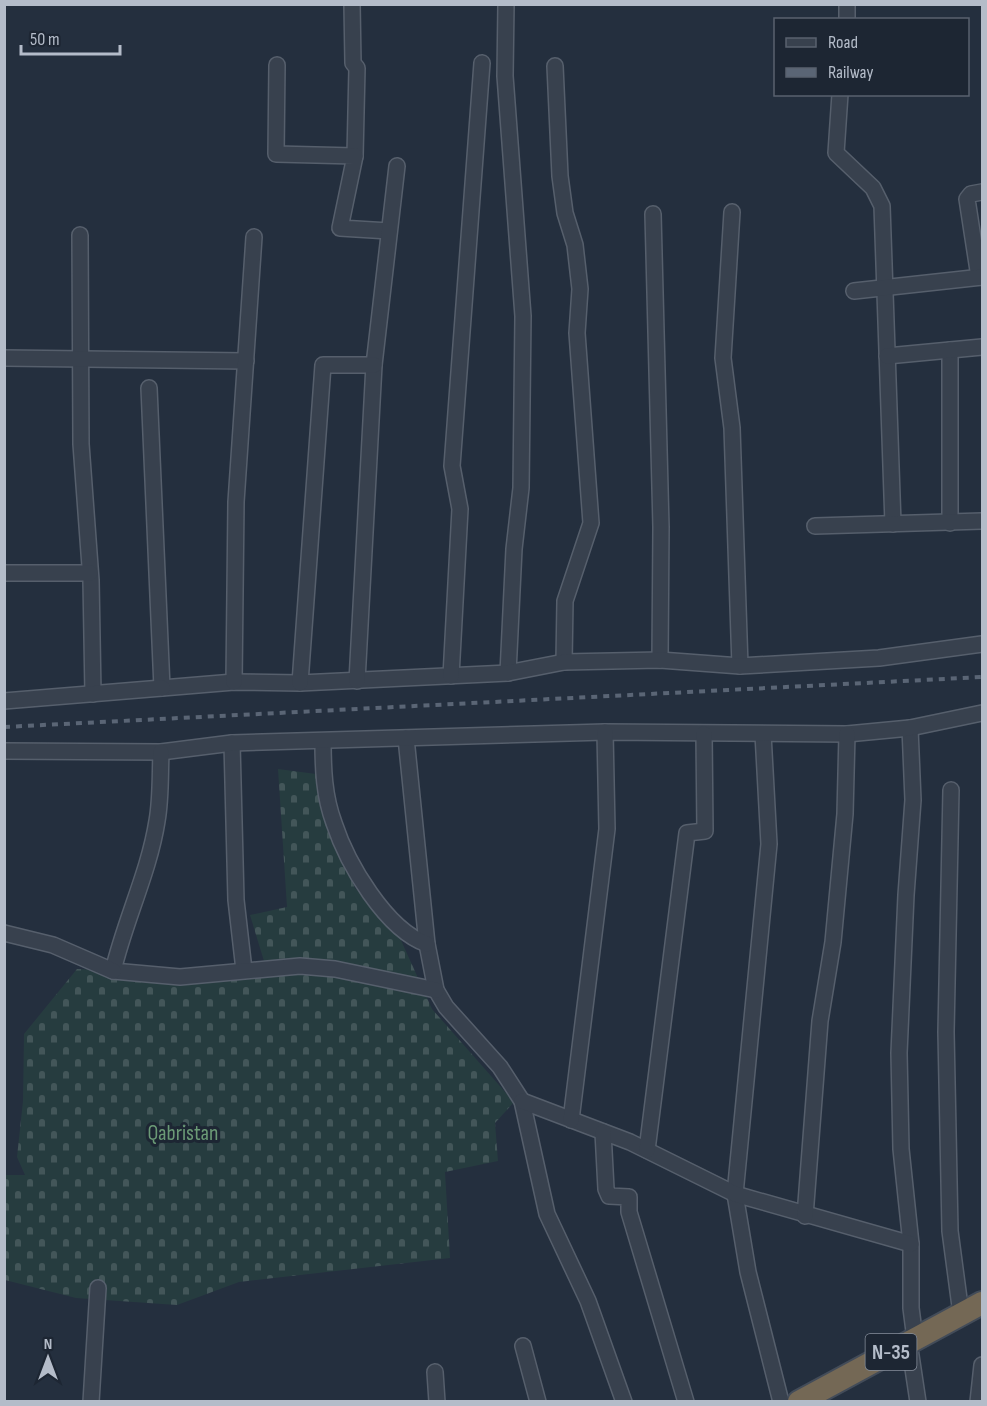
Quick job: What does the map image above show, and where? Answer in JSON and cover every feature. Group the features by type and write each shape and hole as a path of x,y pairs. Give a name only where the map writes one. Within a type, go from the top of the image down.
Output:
{"highway":[{"name":"N-35","path":"799,1401 982,1303"}],"street":[{"path":"352,4 353,63 357,68 358,108 355,156 340,228 389,231"},
{"path":"506,4 505,76 523,316 521,488 514,549 508,673"},
{"path":"451,676 459,509 452,465 482,63"},
{"path":"277,65 276,154 355,156"},
{"path":"555,66 560,176 575,245 580,289 577,333 591,523 565,601 564,662"},
{"path":"840,96 835,130 836,153 873,188 882,206 893,524"},
{"path":"357,681 374,365 397,166"},
{"path":"854,291 981,277 967,200 971,194 982,192"},
{"path":"732,212 723,358 732,428 740,666"},
{"path":"653,214 661,527 660,660"},
{"path":"80,235 81,444 90,573 93,694"},
{"path":"234,682 236,502 254,237"},
{"path":"887,356 982,347"},
{"path":"950,350 950,523"},
{"path":"4,358 246,361"},
{"path":"300,683 323,365 374,365"},
{"path":"149,388 162,688"},
{"path":"815,526 982,521"},
{"path":"4,573 90,573"},
{"path":"4,701 234,682 300,683 508,673 564,662 660,660 740,666 879,658 982,644"},
{"path":"4,751 161,752 232,743 606,732 847,734 910,728 982,712"},
{"path":"910,728 913,800 906,894 900,1053 901,1149 911,1244 912,1341 918,1401"},
{"path":"571,1120 607,829 606,732"},
{"path":"647,1150 687,833 705,831 704,734"},
{"path":"763,734 769,844 735,1194 748,1272 780,1401"},
{"path":"805,1216 820,1021 833,942 845,814 847,734"},
{"path":"406,738 427,944 436,990 446,1007 500,1067 522,1101 547,1214 588,1301 624,1401"},
{"path":"323,741 323,778 333,823 352,866 386,913 414,940 427,944"},
{"path":"232,743 236,900 244,970"},
{"path":"113,971 123,933 145,873 158,820 161,752"},
{"path":"951,790 946,1032 950,1231 961,1314"},
{"path":"4,933 53,945 113,971 180,977 300,966 335,969 436,990"},
{"path":"522,1101 647,1150 735,1194 805,1216 911,1244"},
{"path":"603,1132 606,1189 609,1196 629,1197 629,1212 686,1401"},
{"path":"92,1401 98,1288"},
{"path":"523,1346 538,1401"},
{"path":"978,1401 982,1365"},
{"path":"435,1372 437,1401"}],"green space":[{"name":"Qabristan","path":"278,769 316,774 330,830 355,888 395,927 432,1009 514,1102 495,1123 498,1161 445,1172 450,1258 239,1282 177,1305 76,1298 5,1280 4,1175 25,1175 17,1157 23,1101 24,1034 77,969 158,973 267,971 250,915 287,907"}],"railway":[{"path":"4,727 982,677"}]}
